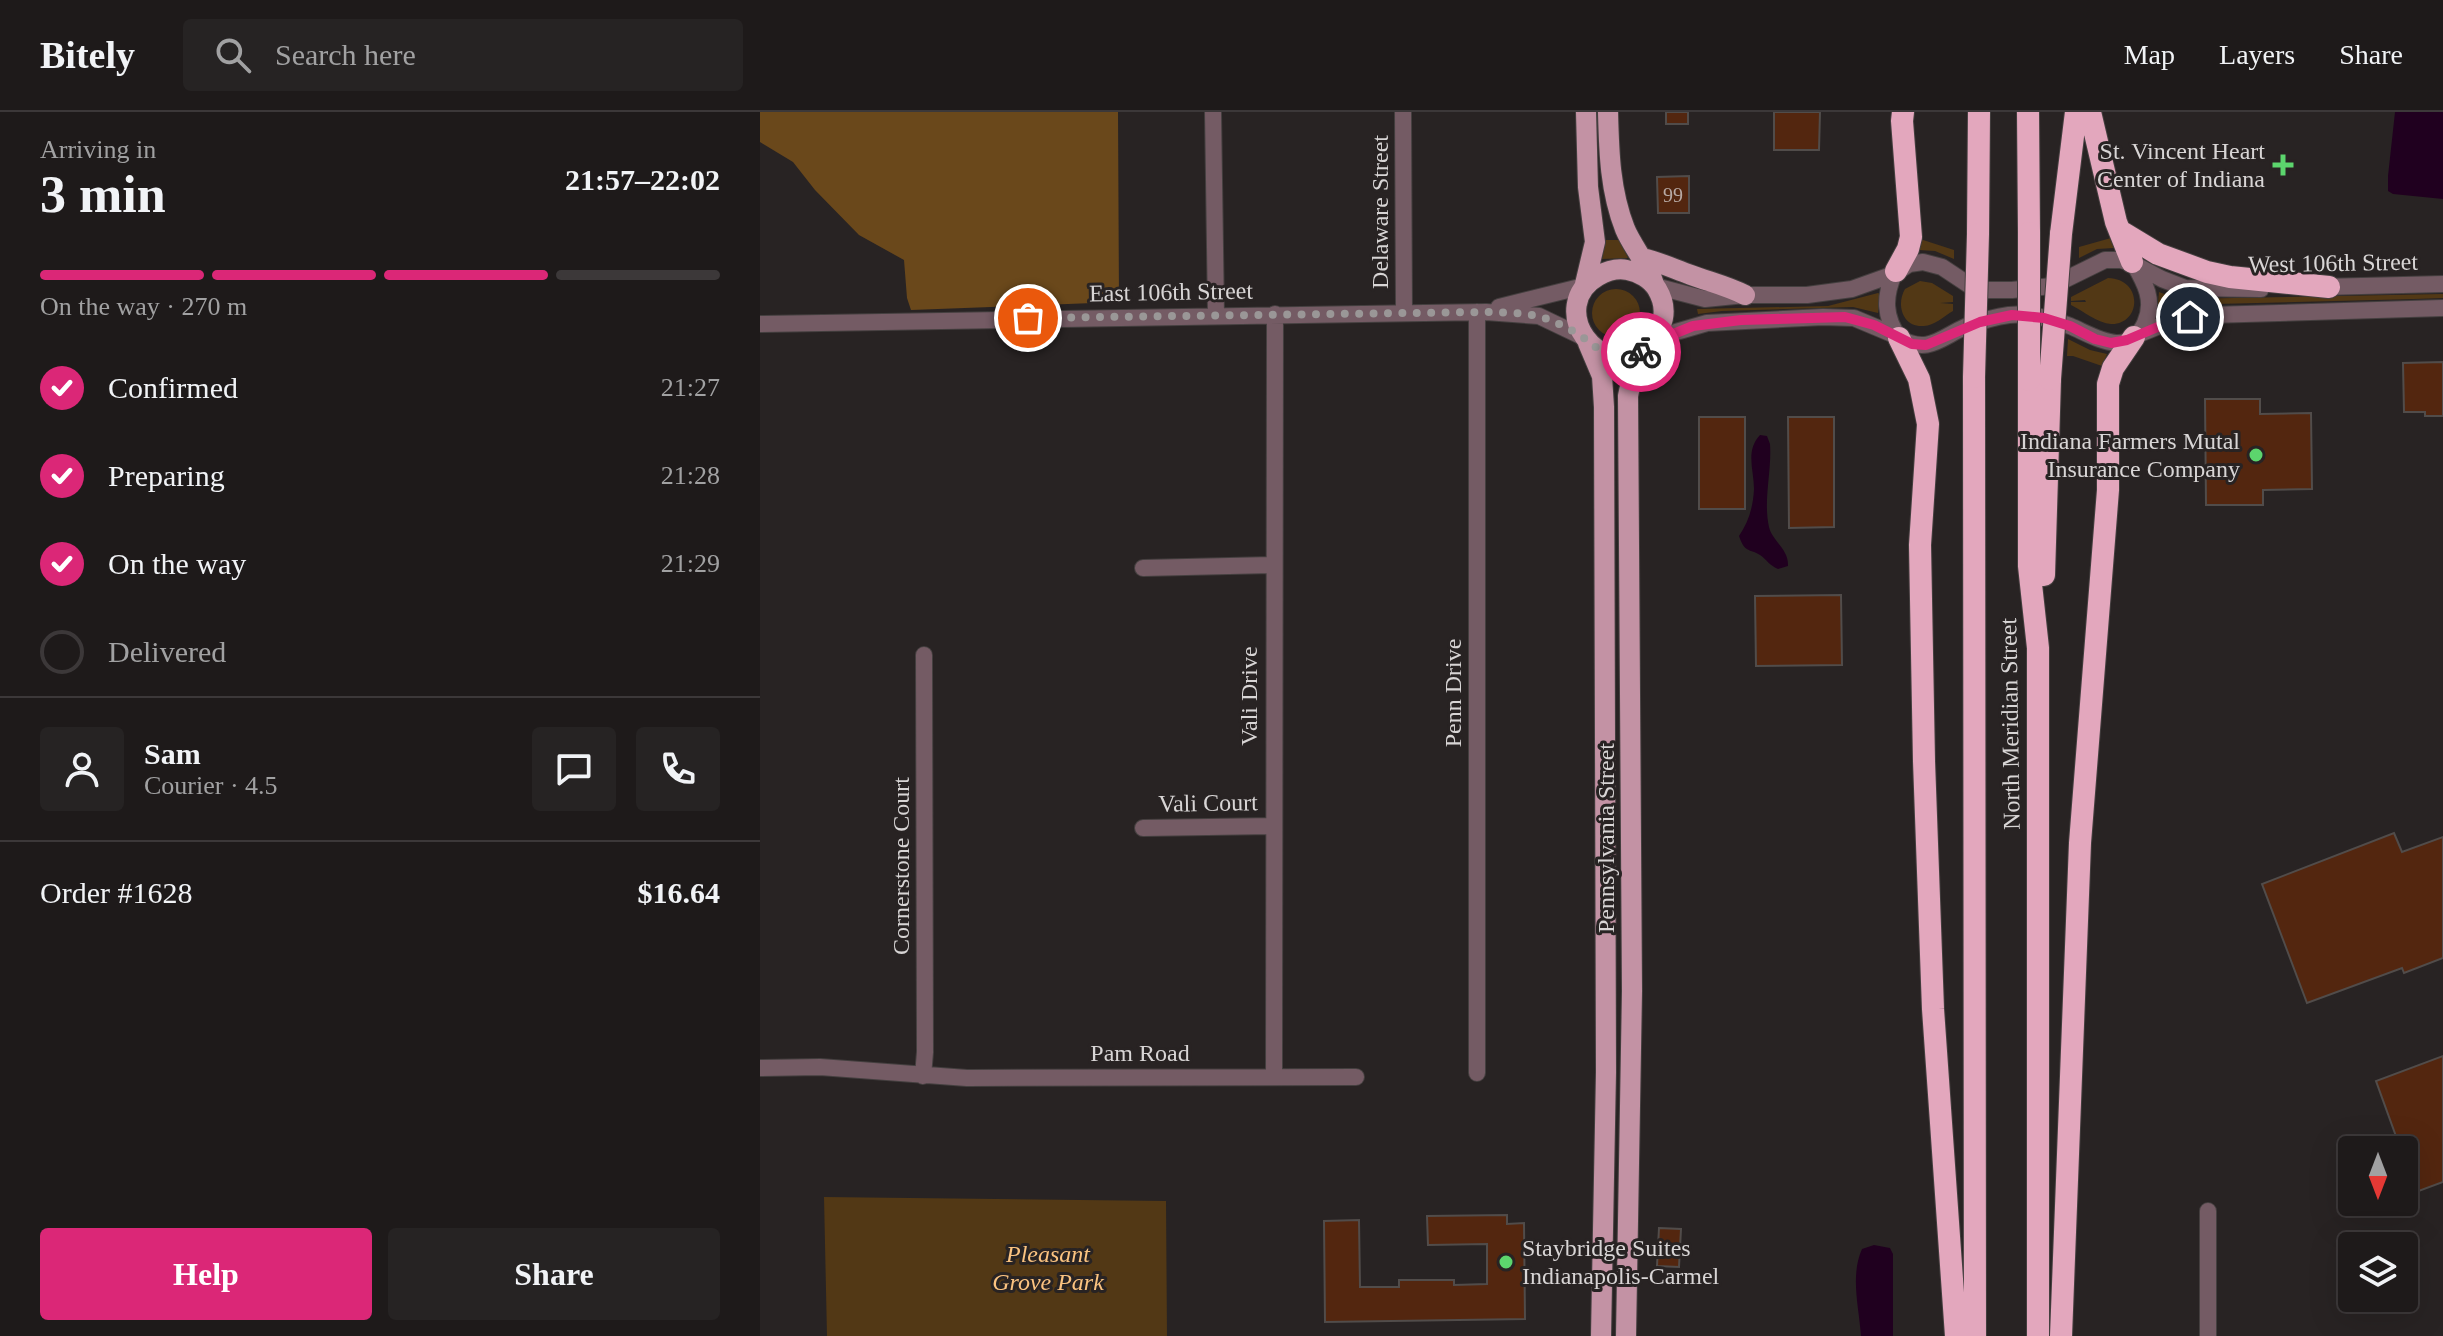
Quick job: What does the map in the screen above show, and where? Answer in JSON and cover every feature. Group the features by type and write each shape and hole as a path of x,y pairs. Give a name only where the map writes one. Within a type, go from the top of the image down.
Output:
{"highway":[{"path":"1895,273 1911,237 1903,112"},
{"name":"North Meridian Street","path":"1975,1336 1974,377 1979,112"},
{"name":"North Meridian Street","path":"2028,112 2029,233 2040,380 2029,566 2038,648 2038,1336"},
{"path":"2040,380 2076,112"},
{"path":"2090,112 2112,209 2133,263"},
{"path":"2120,231 2158,254 2207,272 2329,287"},
{"path":"2061,1336 2075,943 2085,768 2108,490 2108,390 2113,368 2135,336"},
{"path":"1898,337 1919,379 1928,424 1920,545 1924,761 1934,1024 1956,1336"}],"main road":[{"path":"1586,112 1588,187 1595,242 1577,315 1586,340 1606,354 1622,357 1638,353 1652,343 1664,317 1663,302 1650,270 1626,232 1614,193 1608,112"},
{"path":"1642,258 1661,262 1745,295"},
{"path":"1584,285 1601,274 1620,269 1639,274 1654,285"},
{"name":"Pennsylvania Street","path":"1586,340 1602,376 1604,407 1606,1072 1601,1336"},
{"name":"Pennsylvania Street","path":"1626,1336 1632,991 1628,396 1632,379 1652,343"}],"street":[{"path":"1213,112 1216,315"},
{"name":"Delaware Street","path":"1403,112 1404,313"},
{"path":"1654,285 1705,299 1745,295 1807,295 1852,289 1916,262 1950,271 1972,287 1982,290 2012,290 2052,286 2105,260 2114,259 2133,263 2147,287 2149,304 2144,325 2135,336"},
{"name":"West 106th Street","path":"2133,263 2175,285 2195,289 2443,284"},
{"path":"1895,273 1887,291 1886,303 1889,321 1898,337"},
{"name":"East 106th Street","path":"1481,312 1584,285"},
{"name":"West 106th Street","path":"1898,337 1918,345 1933,344 1980,322 2012,315 2033,316 2102,341 2119,342 2167,323 2202,315 2443,308"},
{"name":"East 106th Street","path":"760,324 1481,312 1539,316 1586,340"},
{"name":"Penn Drive","path":"1477,1073 1481,312"},
{"name":"Vali Drive","path":"1274,1077 1275,314"},
{"path":"1652,343 1707,323 1823,317 1854,318 1898,337"},
{"path":"1143,568 1273,565"},
{"name":"Cornerstone Court","path":"923,1076 924,655"},
{"name":"Vali Court","path":"1143,828 1274,826"},
{"name":"Pam Road","path":"760,1068 846,1068 923,1076 1356,1077"},
{"path":"2208,1211 2208,1336"}],"green space":[{"path":"2111,238 2114,248 2097,249 2079,258 2079,247"},
{"path":"1920,239 1954,250 1954,259 1935,251 1918,250"},
{"path":"1605,240 1619,240 1628,258 1602,259"},
{"path":"2108,278 2120,280 2128,286 2134,302 2128,317 2111,324 2071,305 2071,302 2086,302 2071,301 2071,297"},
{"path":"1920,281 1932,283 1953,296 1953,302 1940,303 1953,304 1953,311 1928,326 1910,323 1901,308 1905,289"},
{"path":"1616,289 1633,296 1640,313 1633,330 1616,337 1599,330 1592,313 1599,296"},
{"path":"2159,292 2175,298 2175,309 2157,313"},
{"path":"1878,293 1878,313 1853,307 1698,314 1697,309 1828,306"},
{"path":"2443,294 2443,298 2215,304 2181,308 2181,299"},
{"path":"2068,339 2107,354 2102,366 2067,356"},
{"name":"Pleasant Grove Park","path":"824,1197 1166,1201 1167,1336 827,1336"}],"shaded area":[{"path":"760,112 1118,112 1119,302 911,310 904,260 859,235 815,190 793,162 760,142"},
{"path":"2395,112 2443,112 2443,199 2388,191"},
{"path":"1760,435 1767,436 1770,444 1769,527 1788,560 1788,566 1778,569 1745,548 1739,536 1751,508 1754,489 1751,461 1755,441"},
{"path":"1874,1245 1890,1248 1893,1254 1893,1336 1861,1336 1856,1270 1862,1249"}],"building":[{"path":"1666,112 1688,112 1688,124 1666,124"},
{"path":"1774,112 1820,112 1819,150 1774,150"},
{"path":"1689,176 1689,213 1658,213 1657,177"},
{"path":"2443,362 2443,416 2404,412 2403,363"},
{"path":"2205,399 2260,399 2260,414 2311,413 2312,489 2263,490 2263,505 2206,505"},
{"path":"1699,417 1745,417 1745,509 1699,509"},
{"path":"1788,417 1834,417 1834,527 1789,528"},
{"path":"1841,595 1842,665 1756,666 1755,596"},
{"path":"2394,833 2402,852 2443,837 2443,958 2404,973 2402,968 2307,1003 2262,884"},
{"path":"2443,1056 2443,1182 2418,1191 2418,1136 2396,1136 2376,1081"},
{"name":"Staybridge Suites Indianapolis-Carmel","path":"1507,1215 1507,1224 1524,1223 1525,1319 1325,1322 1324,1221 1359,1220 1360,1287 1399,1287 1399,1280 1454,1280 1454,1285 1487,1284 1487,1244 1428,1245 1427,1216"},
{"path":"1659,1228 1681,1229 1679,1267 1657,1266"}],"way so far":[{"path":"1028,318 1486,312 1539,316 1585,338 1598,351 1606,354 1622,357 1641,352"}],"place":[{"name":"St. Vincent Heart Center of Indiana","path":"2283,165"},
{"name":"Indiana Farmers Mutal Insurance Company","path":"2256,455"},
{"name":"Staybridge Suites Indianapolis-Carmel","path":"1506,1262"}],"route":[{"path":"1641,352 1654,342 1693,326 1741,320 1845,317 1874,325 1905,342 1926,345 1965,327 2012,315 2044,318 2111,343 2190,317"}]}
